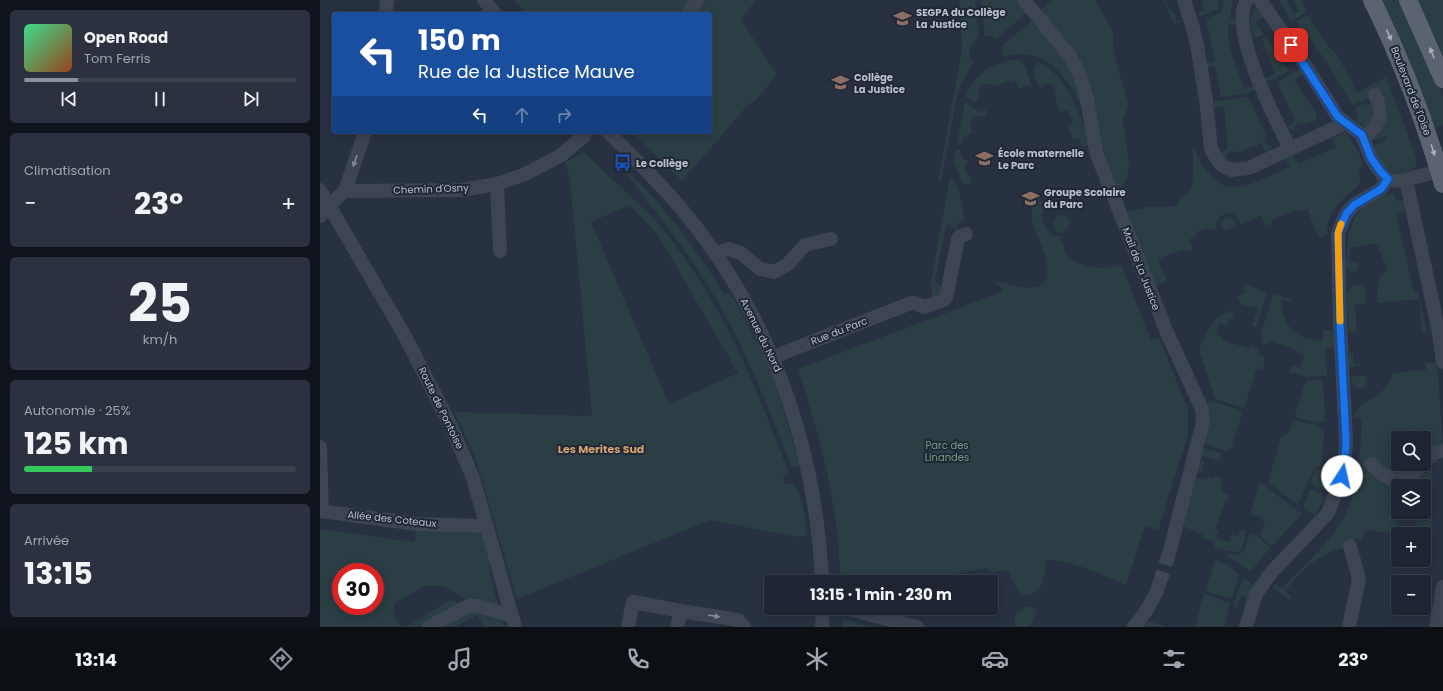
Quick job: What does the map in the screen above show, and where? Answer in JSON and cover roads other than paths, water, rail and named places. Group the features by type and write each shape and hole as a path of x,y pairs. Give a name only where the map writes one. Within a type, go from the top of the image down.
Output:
{"main road":[{"name":"Boulevard de l'Oise","path":"1372,0 1396,53 1428,134 1442,175"},
{"path":"1408,0 1443,79"}],"street":[{"path":"386,12 387,0"},
{"path":"484,0 493,12"},
{"path":"689,12 697,0"},
{"name":"Mail de La Justice","path":"1024,0 1065,50 1079,72 1087,100 1096,152 1173,349 1202,409 1203,422 1170,550"},
{"path":"1184,0 1197,45 1206,100 1210,144 1214,155 1223,166 1232,170 1253,166 1339,126 1343,122"},
{"path":"1247,0 1243,10 1243,20 1244,38 1247,51 1269,105 1290,149"},
{"path":"1260,0 1304,63 1334,113 1343,122 1362,135 1371,158 1388,179 1394,181 1442,175"},
{"path":"1364,139 1378,123 1381,106 1375,95"},
{"path":"320,216 329,205 345,191 364,134"},
{"name":"Avenue du Nord","path":"610,134 660,184 696,227 715,254 746,304 773,358 794,414 807,464 818,528 821,575"},
{"name":"Chemin d'Osny","path":"345,191 460,190 497,184 525,174 560,156 581,139"},
{"path":"1246,627 1256,594 1270,574 1328,513 1342,476 1346,441 1340,323 1338,233 1346,214 1354,205 1381,189 1388,179"},
{"path":"1406,180 1439,333 1443,362"},
{"path":"497,184 500,251"},
{"name":"Route de Pontoise","path":"320,190 406,338 437,396 470,470 515,627"},
{"name":"Rue du Parc","path":"773,358 906,305 915,303 927,307 944,300 946,298 959,236 966,234"},
{"path":"715,254 728,249 741,253 760,269 774,272 788,264 806,244 831,239"},
{"path":"320,447 321,511"},
{"path":"1431,456 1434,453 1443,451"},
{"path":"1370,464 1380,474 1395,480 1401,480 1416,471"},
{"name":"Allée des Coteaux","path":"321,511 417,524 487,526"},
{"path":"1349,627 1359,578 1350,546"},
{"path":"1134,627 1152,602 1159,585"},
{"path":"1436,627 1443,587"},
{"path":"628,627 633,602 733,619 739,621 744,627"},
{"path":"429,627 468,606 478,606 511,614"},
{"path":"677,627 681,610"},
{"path":"822,627 823,615"},
{"path":"872,615 917,627"}],"tunnel":[{"path":"1159,585 1170,550"}],"place":[{"name":"SEGPA du Collège La Justice","path":"903,18"},
{"name":"Collège La Justice","path":"841,83"},
{"name":"École maternelle Le Parc","path":"985,159"},
{"name":"Le Collège","path":"623,163"},
{"name":"Groupe Scolaire du Parc","path":"1031,198"}],"district":[{"name":"Les Merites Sud","path":"601,449"}],"park label":[{"name":"Parc des Linandes","path":"947,450"}]}
